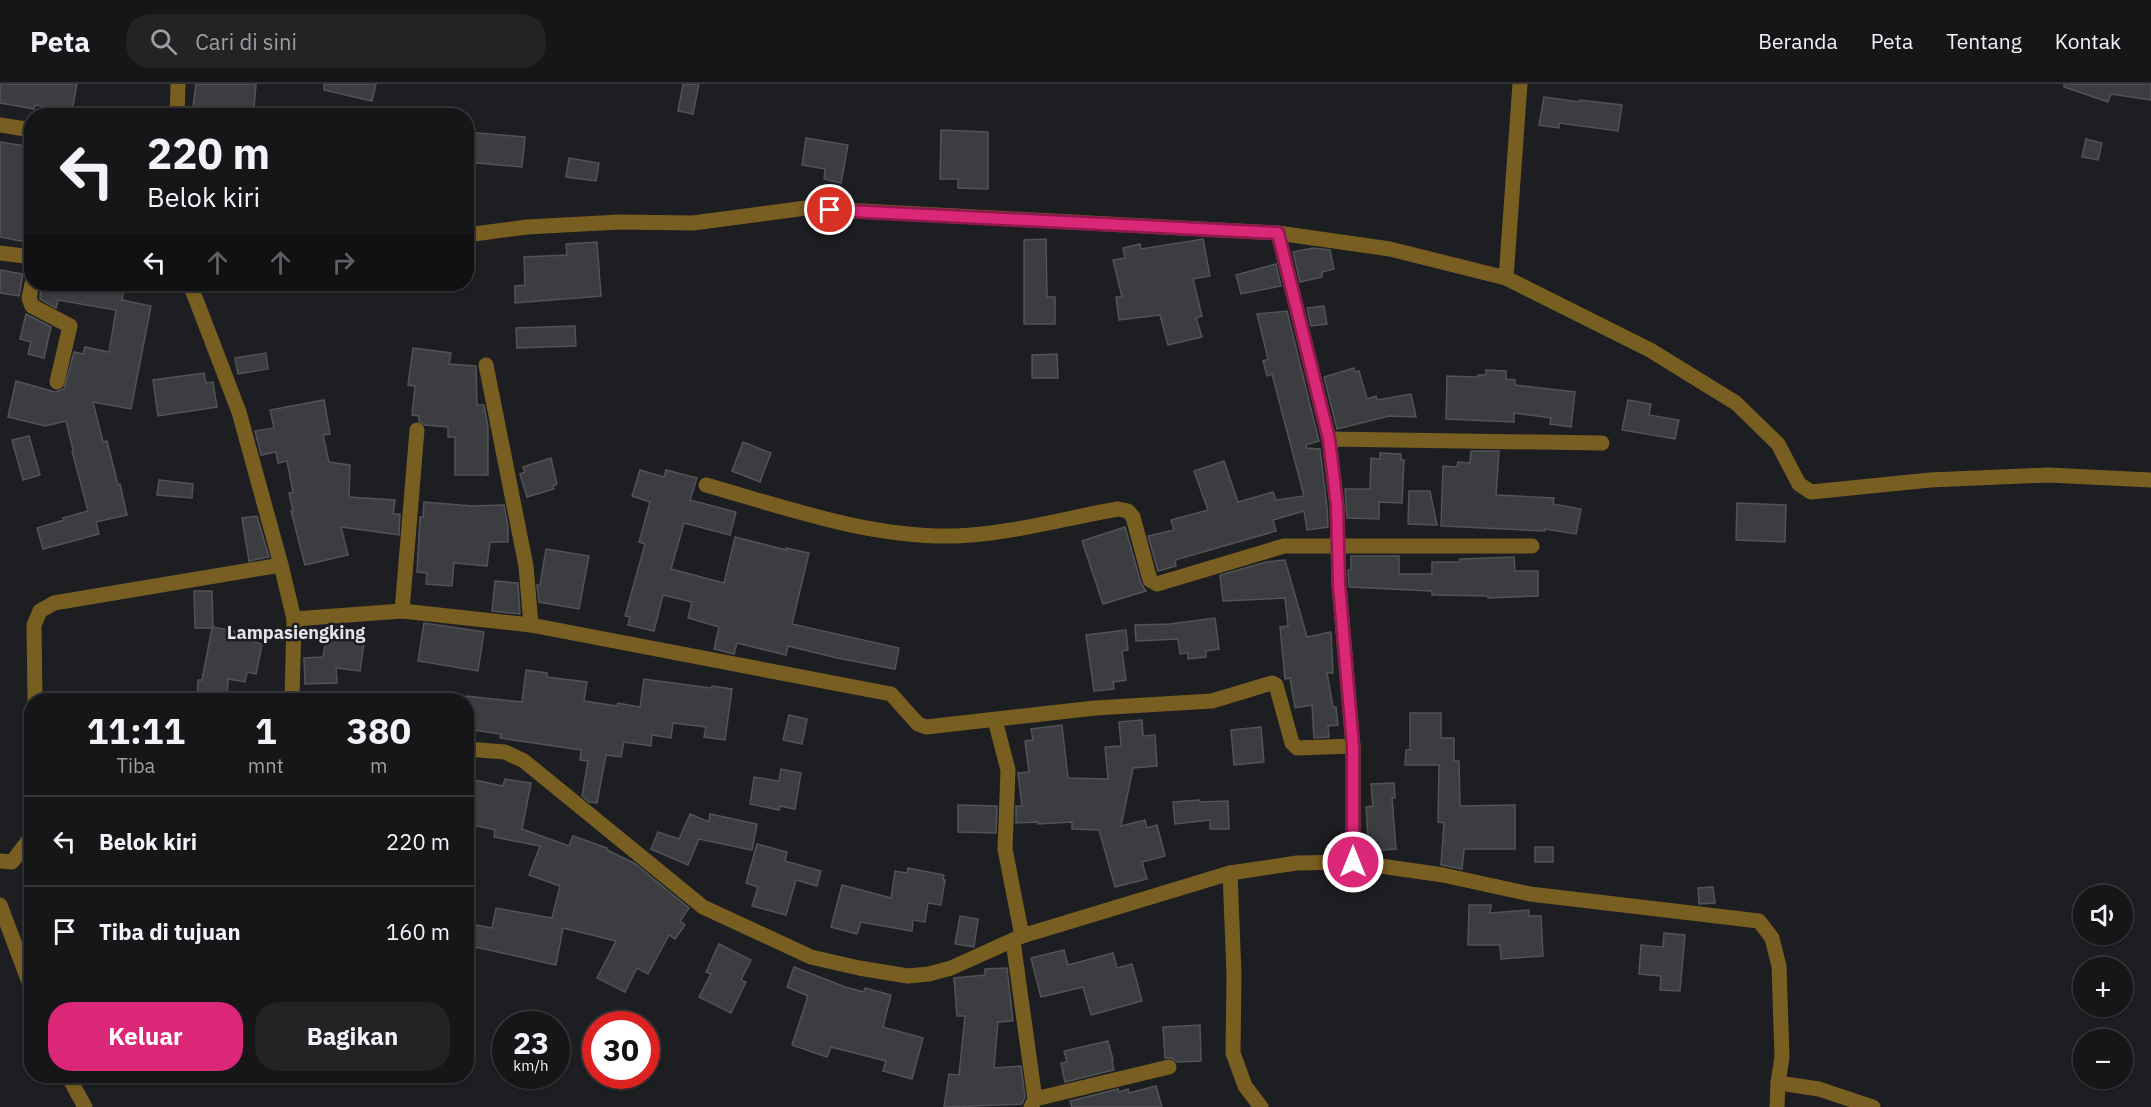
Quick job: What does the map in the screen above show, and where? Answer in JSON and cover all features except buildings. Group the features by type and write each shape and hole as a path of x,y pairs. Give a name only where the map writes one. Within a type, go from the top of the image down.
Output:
{"street":[{"path":"177,108 178,84"},
{"path":"1506,278 1520,84"},
{"path":"0,125 24,129"},
{"path":"474,234 527,227 619,222 693,223 806,208 1278,233 1390,249 1506,278 1650,351 1736,403 1778,444 1799,484 1811,492 1930,480 2048,475 2151,480"},
{"path":"1278,233 1329,439 1337,506 1339,585 1353,746 1353,862"},
{"path":"0,254 24,256"},
{"path":"30,291 29,298 32,306 70,326 57,382"},
{"path":"193,291 239,412 281,565 294,619 292,693"},
{"path":"486,365 526,566 531,625"},
{"path":"402,612 417,430"},
{"path":"1329,439 1602,444"},
{"path":"706,485 830,520 892,531 956,536 1019,528 1118,509 1128,511 1133,517 1150,580 1157,584 1284,546 1532,546"},
{"path":"35,693 34,625 40,611 54,603 281,565"},
{"path":"294,619 402,612 531,625 891,694 918,724 926,727 1095,708 1212,701 1272,683 1276,685 1292,743 1297,747 1353,746"},
{"path":"995,720 1008,770 1005,849 1017,939 1033,1103 1169,1068"},
{"path":"474,750 505,752 518,757 704,907 812,957 908,976 929,974 951,968 1017,939 1230,873 1297,863 1353,862 1443,875 1530,894 1759,921 1772,938 1779,966 1782,1057 1777,1107"},
{"path":"0,861 12,862 24,846"},
{"path":"1230,873 1234,974 1233,1053 1245,1086 1261,1107"},
{"path":"0,905 24,969"},
{"path":"72,1083 85,1107"},
{"path":"1778,1083 1819,1089 1873,1107"}],"district":[{"name":"Lampasiengking","path":"296,633"}],"route":[{"path":"830,210 1278,233 1329,439 1337,506 1339,585 1353,746 1353,862"}]}
